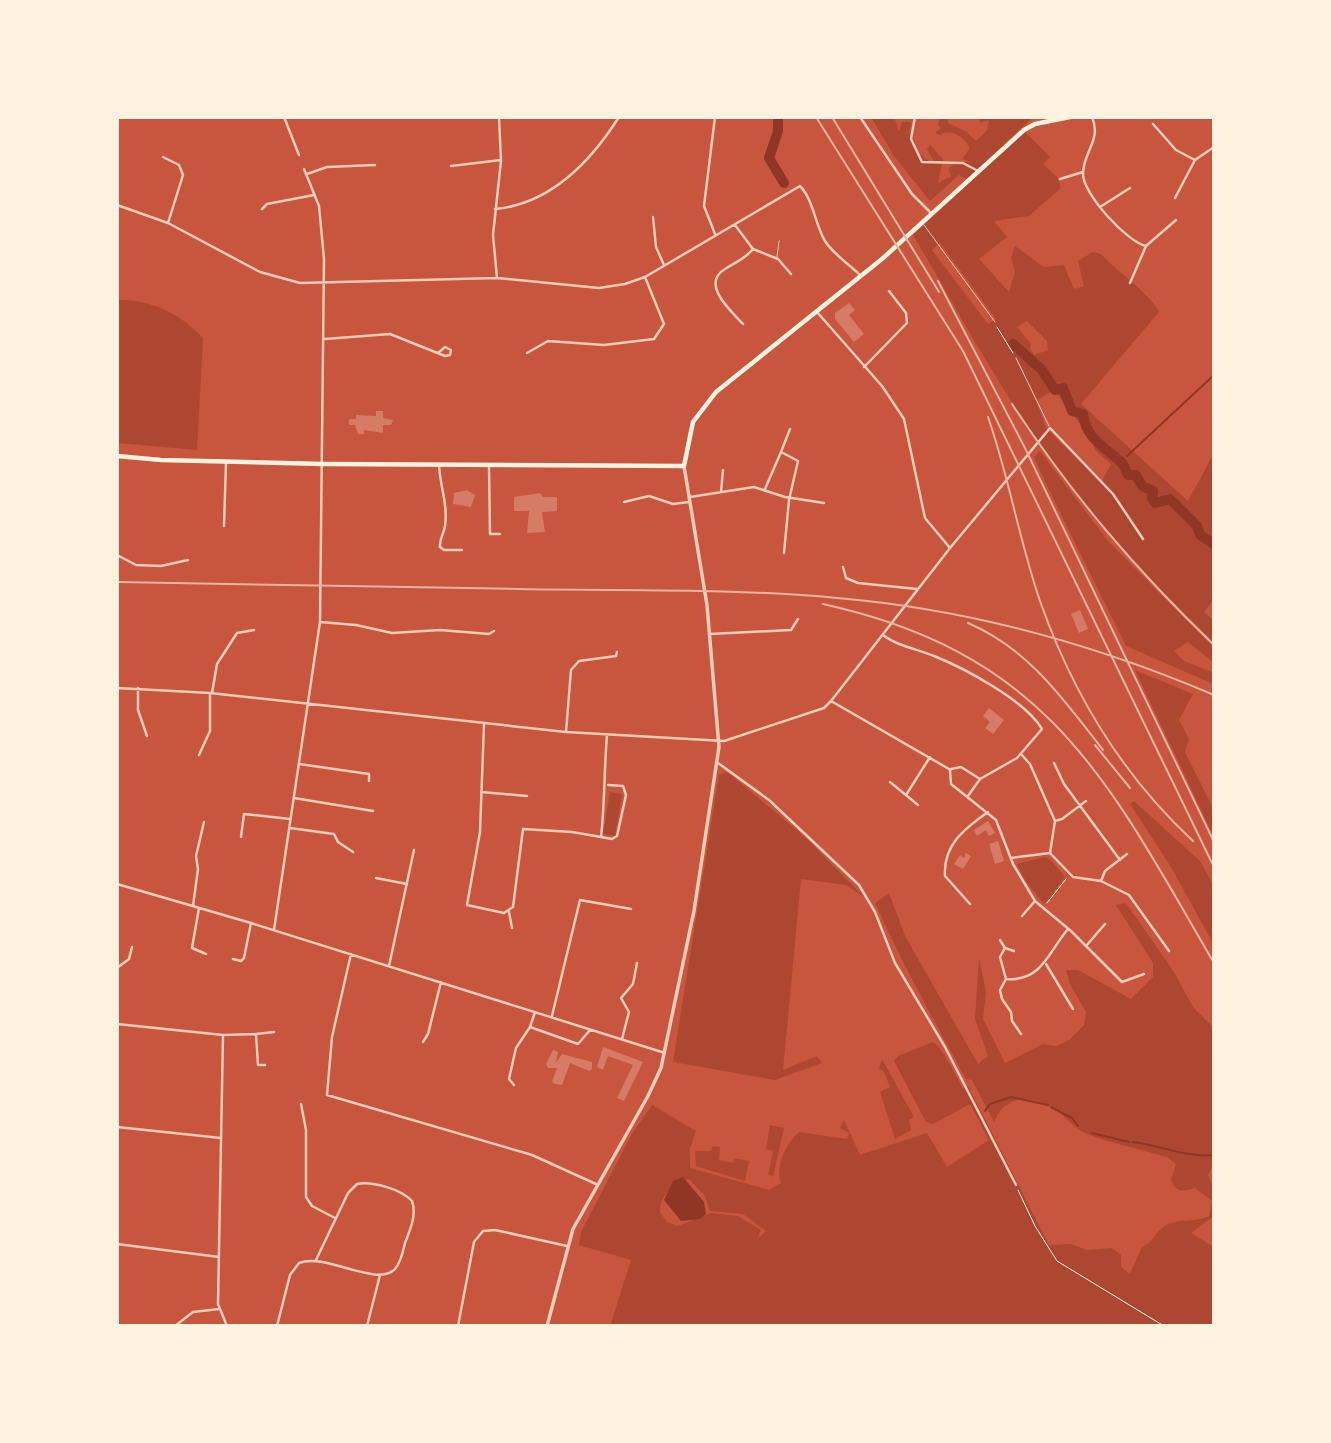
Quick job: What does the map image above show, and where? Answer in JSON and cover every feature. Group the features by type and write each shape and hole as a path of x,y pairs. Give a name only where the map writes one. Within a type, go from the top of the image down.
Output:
{"main road":[{"path":"117,456 323,464 684,466 693,422 707,401 890,252 1024,130 1035,124 1070,117"}],"street":[{"path":"284,117 299,155"},
{"path":"497,278 493,235 501,160 499,117"},
{"path":"495,209 522,202 563,183 602,143 619,117"},
{"path":"715,117 704,206 715,234"},
{"path":"860,117 912,194 933,214"},
{"path":"915,117 911,139 922,162 963,163 979,172"},
{"path":"1092,117 1097,136 1083,172 1084,179 1100,207 1125,235 1135,243 1146,246"},
{"path":"1153,124 1176,150 1195,160"},
{"path":"1175,198 1195,160 1214,147"},
{"path":"163,157 179,165 183,175 168,223"},
{"path":"451,166 501,160"},
{"path":"307,174 327,167 375,165"},
{"path":"274,930 320,622 325,284 319,206 304,169"},
{"path":"1060,179 1083,172"},
{"path":"117,205 168,223 260,272 292,282 325,284 497,278 599,288 625,284 645,277 800,187 809,201 811,214 826,243 860,275"},
{"path":"1100,207 1130,188"},
{"path":"262,209 267,204 313,195"},
{"path":"653,217 658,254 664,265"},
{"path":"1130,283 1146,246 1176,220"},
{"path":"734,224 753,249 776,259 791,274"},
{"path":"743,324 719,296 716,283 721,272 742,260 753,249"},
{"path":"527,353 548,341 604,345 654,339 664,324 645,277"},
{"path":"864,367 907,323 906,313 889,291"},
{"path":"816,311 894,402 904,419 925,518 950,548"},
{"path":"325,339 390,334 438,353"},
{"path":"117,688 211,693 566,732 733,739 824,708 950,548 1050,428 1113,494 1143,538"},
{"path":"765,489 790,429"},
{"path":"781,452 798,461 790,498 784,553"},
{"path":"224,526 226,461"},
{"path":"439,465 439,478 445,489 445,528 439,543 444,550 462,550"},
{"path":"489,466 490,534 500,534"},
{"path":"547,1326 567,1246 596,1184 651,1090 665,1053 696,900 718,763 719,740 708,605 684,466"},
{"path":"721,492 723,470"},
{"path":"624,502 649,496 674,504 721,492 765,489 790,498 824,503"},
{"path":"119,554 136,565 161,566 188,560"},
{"path":"844,567 846,578 858,583 917,589"},
{"path":"710,634 791,630 798,619"},
{"path":"320,622 356,625 392,633 426,630 489,634 494,631"},
{"path":"199,755 210,731 211,693 217,664 237,633 254,630"},
{"path":"883,635 947,661 996,690 1037,720 1042,729 1021,754 980,779 968,796"},
{"path":"566,732 571,670 579,661 609,659 616,656 617,652"},
{"path":"138,688 138,710 147,736"},
{"path":"831,701 950,770 961,768 980,779"},
{"path":"484,723 480,832 468,906 509,912"},
{"path":"601,837 607,785 602,775 607,735"},
{"path":"1021,754 1030,764 1055,821 1050,853"},
{"path":"906,794 930,757"},
{"path":"718,763 769,800 859,885 875,912 895,963 945,1047 1016,1185"},
{"path":"1054,763 1063,785 1121,860"},
{"path":"299,764 369,774 369,781"},
{"path":"950,770 951,784 988,812 1003,833 1011,858 1035,901 1122,982 1144,974"},
{"path":"890,782 918,805"},
{"path":"512,928 509,912 513,907 523,829 572,832 612,839 617,836 626,795 623,786 607,785"},
{"path":"481,792 527,796"},
{"path":"294,798 373,810"},
{"path":"1055,821 1062,819 1086,801"},
{"path":"970,904 945,876 948,849 957,837 988,812"},
{"path":"241,837 244,814 291,819"},
{"path":"193,906 198,869 196,856 204,822"},
{"path":"290,828 334,834 338,842 353,852"},
{"path":"389,966 414,850"},
{"path":"1011,858 1050,853"},
{"path":"1050,853 1070,875 1101,881 1129,895 1169,951"},
{"path":"1101,881 1105,871 1127,854"},
{"path":"376,878 407,884"},
{"path":"117,884 274,930 665,1053"},
{"path":"552,1017 580,900 631,909"},
{"path":"1022,916 1035,901"},
{"path":"198,908 192,948 206,954"},
{"path":"233,959 241,961 244,958 251,923"},
{"path":"1086,946 1105,924"},
{"path":"1006,979 1024,978 1046,964 1068,929"},
{"path":"1000,940 1005,948 1014,951"},
{"path":"117,968 128,959 132,947"},
{"path":"1005,948 1000,957 1006,979 1000,990 1021,1034"},
{"path":"351,954 332,1037 327,1095 532,1155 596,1184"},
{"path":"622,1040 629,1012 621,998 632,984 637,964"},
{"path":"1046,964 1073,1009"},
{"path":"423,1042 428,1034 441,982"},
{"path":"513,1085 509,1079 512,1060 535,1012"},
{"path":"117,1024 223,1035 274,1032"},
{"path":"530,1027 578,1044 591,1029"},
{"path":"256,1034 258,1065 265,1066"},
{"path":"223,1035 219,1309 227,1326"},
{"path":"301,1104 306,1130 306,1197 312,1206 335,1218"},
{"path":"294,1112 301,1112"},
{"path":"117,1127 221,1138"},
{"path":"276,1326 292,1270 304,1261 316,1260 380,1275 393,1271 399,1263 414,1213 412,1200 403,1193 360,1183 351,1189 316,1260"},
{"path":"458,1326 474,1242 483,1231 495,1230 567,1246"},
{"path":"117,1244 219,1257"},
{"path":"367,1326 380,1275"},
{"path":"175,1326 193,1312 219,1309"}],"lane":[{"path":"922,223 995,322"},
{"path":"776,259 779,241"},
{"path":"1016,358 1050,428"}],"path":[{"path":"995,322 1016,358"},
{"path":"1044,909 1070,875"},
{"path":"1016,1185 1035,1226 1056,1261 1164,1326"}],"shaded area":[{"path":"871,117 894,117 899,131 902,122 911,122 909,133 915,142 914,149 928,161 934,161 927,149 930,145 943,159 938,183 951,176 948,169 957,162 972,162 962,159 970,148 961,137 953,133 935,133 941,128 938,125 940,117 947,117 948,123 967,132 976,141 987,130 989,120 980,123 979,117 1033,117 967,179 959,175 930,201 894,156"},
{"path":"1025,132 1050,157 1043,164 1057,177 1061,188 1029,216 994,221 1007,237 979,259 1009,292 1015,272 1011,258 1015,246 1044,267 1064,265 1074,289 1084,286 1078,261 1093,252 1101,254 1147,296 1159,312 1081,404 1188,501 1214,453 1214,599 1204,612 1214,621 1214,642 1162,592 1068,482 996,377 913,235","holes":["940,243 996,319 988,324 932,250","1027,321 1047,341 1048,350 1034,355 1030,349 1031,344 1017,327","1054,390 1092,439 1095,450 1111,464 1101,483 1046,428 1036,401"]},
{"path":"117,300 153,305 175,315 203,338 197,450 117,443"},
{"path":"1040,451 1108,541 1214,648 1214,663 1188,642 1174,651 1184,661 1214,673 1211,683 1126,646 1045,482 1034,457"},
{"path":"1135,670 1193,694 1179,720 1189,739 1185,752 1214,810 1214,837"},
{"path":"727,772 804,836 864,897 846,885 801,879 783,1070 817,1056 822,1063 775,1080 673,1062 719,775"},
{"path":"610,792 622,794 615,836 603,834"},
{"path":"1134,801 1201,862 1214,887 1214,945 1171,867 1130,804"},
{"path":"1044,857 1050,859 1065,877 1044,904 1025,880 1017,864"},
{"path":"889,893 905,936 978,1064 988,1056 975,1019 979,958 986,992 983,1019 1005,1063 1043,1044 1057,1046 1069,1040 1084,1025 1086,1012 1070,984 1066,970 1078,970 1131,999 1153,977 1153,963 1116,905 1126,903 1174,972 1193,1007 1214,1028 1214,1162 1208,1175 1214,1192 1214,1216 1191,1233 1214,1247 1214,1326 610,1326 631,1260 579,1245 581,1232 633,1132 652,1105 696,1131 690,1149 690,1168 769,1190 781,1183 779,1169 783,1155 799,1132 847,1139 849,1133 840,1128 844,1120 860,1155 927,1133 947,1167 989,1140 970,1104 933,1124 926,1122 894,1061 898,1056 933,1042 963,1089 968,1086 1049,1245 1071,1244 1087,1250 1112,1248 1121,1255 1121,1267 1130,1274 1142,1247 1164,1226 1209,1216 1212,1201 1195,1188 1176,1188 1171,1180 1176,1164 1167,1157 1087,1134 1052,1108 1033,1100 1023,1099 1006,1105 994,1122 972,1080 966,1079 942,1035 875,903","holes":["689,1179 705,1196 710,1211 743,1214 766,1231 757,1239 761,1230 738,1216 711,1213 678,1226 667,1222 660,1212 665,1195 673,1186 683,1181"]},
{"path":"882,1059 914,1117 909,1120 911,1130 895,1139 880,1092 890,1087 884,1072 879,1068"},
{"path":"770,1125 784,1128 771,1186 773,1176 768,1175 773,1151 766,1149"},
{"path":"713,1146 720,1147 719,1160 733,1163 734,1158 749,1161 745,1181 696,1166 695,1151 711,1151"},
{"path":"683,1177 704,1202 706,1214 700,1219 681,1221 664,1200 673,1181"}],"building":[{"path":"849,303 855,310 849,315 864,334 854,342 835,319 835,313"},
{"path":"376,411 383,411 383,418 393,420 391,425 383,425 383,433 364,430 364,434 358,434 355,425 349,425 349,419 356,419 356,415 376,416"},
{"path":"467,490 475,495 471,507 453,504 454,493"},
{"path":"540,493 543,497 557,497 557,511 542,512 545,532 527,533 529,511 514,511 514,497"},
{"path":"1080,610 1088,629 1079,633 1071,614"},
{"path":"989,708 1004,720 993,734 985,728 990,722 983,716"},
{"path":"988,821 995,833 989,836 986,830 977,836 974,830"},
{"path":"998,841 1004,861 995,864 989,844"},
{"path":"966,853 971,856 963,869 954,864 960,855 964,858"},
{"path":"603,1047 643,1062 624,1101 617,1098 633,1065 608,1056 603,1070 597,1067"},
{"path":"553,1050 558,1052 556,1063 562,1054 592,1062 592,1069 589,1071 570,1063 562,1085 555,1084 552,1082 557,1068 548,1068 546,1064"}],"waterway":[{"path":"778,117 778,131 769,158 784,183"},
{"path":"1013,344 1042,370 1055,390 1063,388 1072,411 1083,414 1091,435 1122,463 1128,475 1136,475 1142,486 1153,491 1152,498 1155,503 1170,499 1197,526 1200,535 1214,544"},
{"path":"1127,456 1214,375"},
{"path":"985,1111 990,1104 1011,1097 1048,1105"},
{"path":"1051,1107 1072,1118 1078,1126"},
{"path":"1092,1133 1129,1142"},
{"path":"1132,1142 1193,1155 1214,1155"}],"railway":[{"path":"816,117 963,351 1214,867"},
{"path":"832,117 939,292"},
{"path":"938,281 1025,448 1214,842"},
{"path":"1012,404 1058,470 1106,530 1214,645"},
{"path":"988,417 1040,601 1067,668 1122,760 1167,815 1193,841"},
{"path":"117,582 718,591 886,603 982,620 1076,645 1214,695"},
{"path":"823,604 900,626 964,655 1018,691 1063,733 1103,782 1140,836 1214,963"},
{"path":"968,623 990,634 1027,661 1059,695 1103,750"},
{"path":"1095,745 1130,788"}]}
